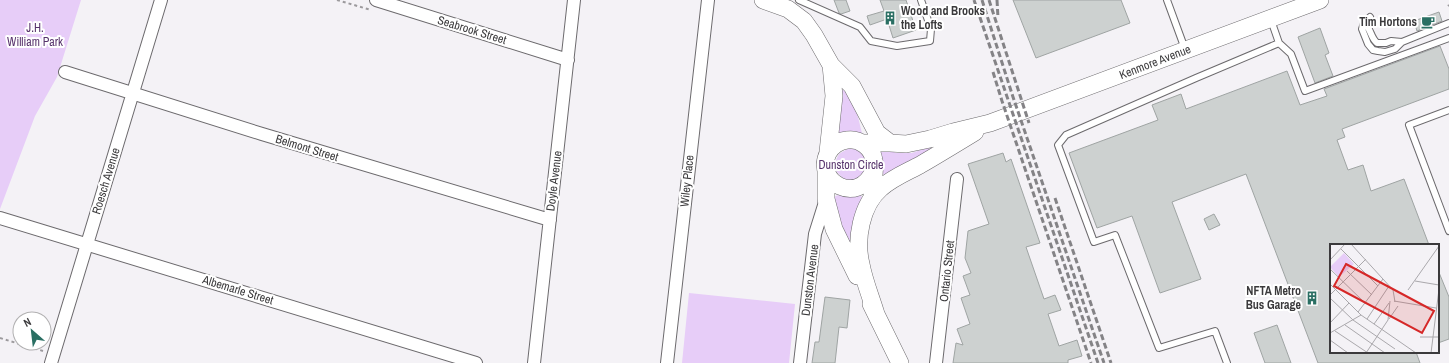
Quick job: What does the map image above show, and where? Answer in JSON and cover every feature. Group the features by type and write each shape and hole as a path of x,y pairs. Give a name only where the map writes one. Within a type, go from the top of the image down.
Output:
{"street":[{"name":"Roesch Avenue","path":"51,363 161,0"},
{"name":"Seabrook Street","path":"376,0 568,60"},
{"name":"Doyle Avenue","path":"534,363 574,0"},
{"name":"Wiley Place","path":"667,363 708,0"},
{"path":"763,0 788,9 804,21 832,65 852,86 875,140 873,184 862,220 858,243 860,263 876,314"},
{"name":"Kenmore Avenue","path":"875,140 906,144 990,123 1320,0"},
{"path":"832,65 834,96 826,159 826,199 834,229 900,363"},
{"name":"Belmont Street","path":"65,72 262,134 550,220"},
{"name":"Kenmore Avenue","path":"873,184 880,189 891,180 916,167 990,123"},
{"path":"828,152 833,146 840,142 848,140 875,140"},
{"path":"826,171 830,179 841,187 855,188 873,184"},
{"name":"Ontario Street","path":"936,363 957,179"},
{"name":"Dunston Avenue","path":"800,363 815,234 826,199"},
{"name":"Albemarle Street","path":"0,218 476,363"}],"lane":[{"path":"799,0 860,27 871,41 897,46 930,41 931,29 921,0"},
{"path":"1167,0 1185,50"},
{"path":"1370,17 1364,23 1362,29 1368,44 1373,50 1385,52 1395,49 1402,42 1449,23"},
{"path":"1270,18 1279,43 1291,54 1305,91 1449,38"},
{"path":"1228,363 1215,331 1159,348 1115,235 1094,242 1058,145 1066,135 1279,43"},
{"path":"1449,110 1409,125 1449,231"}],"path":[{"path":"0,338 44,352"}],"green space":[{"name":"J.H. William Park","path":"0,0 81,0 57,77 35,116 0,209"},
{"name":"Dunston Circle","path":"843,90 847,93 853,103 858,115 862,133 839,136 837,124 840,91"},
{"name":"Dunston Circle","path":"951,139 889,175 884,175 881,171 878,150 884,148 896,153 912,153"},
{"name":"Dunston Circle","path":"849,148 856,149 861,152 868,163 863,177 847,181 836,170 835,163 839,154"},
{"name":"Dunston Circle","path":"838,195 851,197 860,195 863,198 853,256 841,227 834,197"},
{"path":"689,293 795,304 789,363 682,363"}],"building":[{"path":"834,0 846,0 850,11 841,14 839,13"},
{"name":"Wood and Brooks the Lofts","path":"880,0 906,0 916,30 893,38 887,19 870,25 867,16 884,11"},
{"path":"1013,0 1121,0 1130,23 1036,58"},
{"name":"Tim Hortons","path":"1439,12 1442,21 1417,31 1414,21"},
{"path":"1320,28 1329,53 1325,55 1333,76 1315,83 1298,37"},
{"path":"1440,46 1449,69 1449,89 1342,129 1345,137 1337,140 1348,170 1363,165 1371,191 1404,179 1429,244 1330,244 1330,353 1416,353 1420,363 1318,363 1246,174 1172,202 1201,279 1160,293 1132,216 1097,228 1069,153 1158,120 1152,105 1181,94 1186,109 1287,71 1300,105 1327,96 1324,89"},
{"path":"1003,153 1006,162 1011,159 1040,243 1026,247 1044,299 1055,295 1061,310 1048,314 1059,346 1077,340 1082,356 1068,360 1068,363 953,363 956,343 963,345 957,329 970,324 961,298 970,295 963,276 971,273 965,258 968,231 989,224 968,164"},
{"path":"1214,214 1220,225 1209,230 1204,219"},
{"path":"1439,272 1449,297 1449,339 1439,343"},
{"path":"825,297 850,300 847,328 839,327 835,363 812,363 815,342 819,342"},
{"path":"1277,325 1291,363 1265,363 1254,333"}],"railway":[{"path":"974,0 1098,363"},
{"path":"982,0 1013,97 1104,363"},
{"path":"989,0 1029,123"},
{"path":"997,0 998,18"},
{"path":"993,72 1091,363"},
{"path":"1055,198 1111,363"}],"place":[{"name":"Wood and Brooks the Lofts","path":"890,18"},
{"name":"Tim Hortons","path":"1428,22"},
{"name":"NFTA Metro Bus Garage","path":"1312,298"}]}
